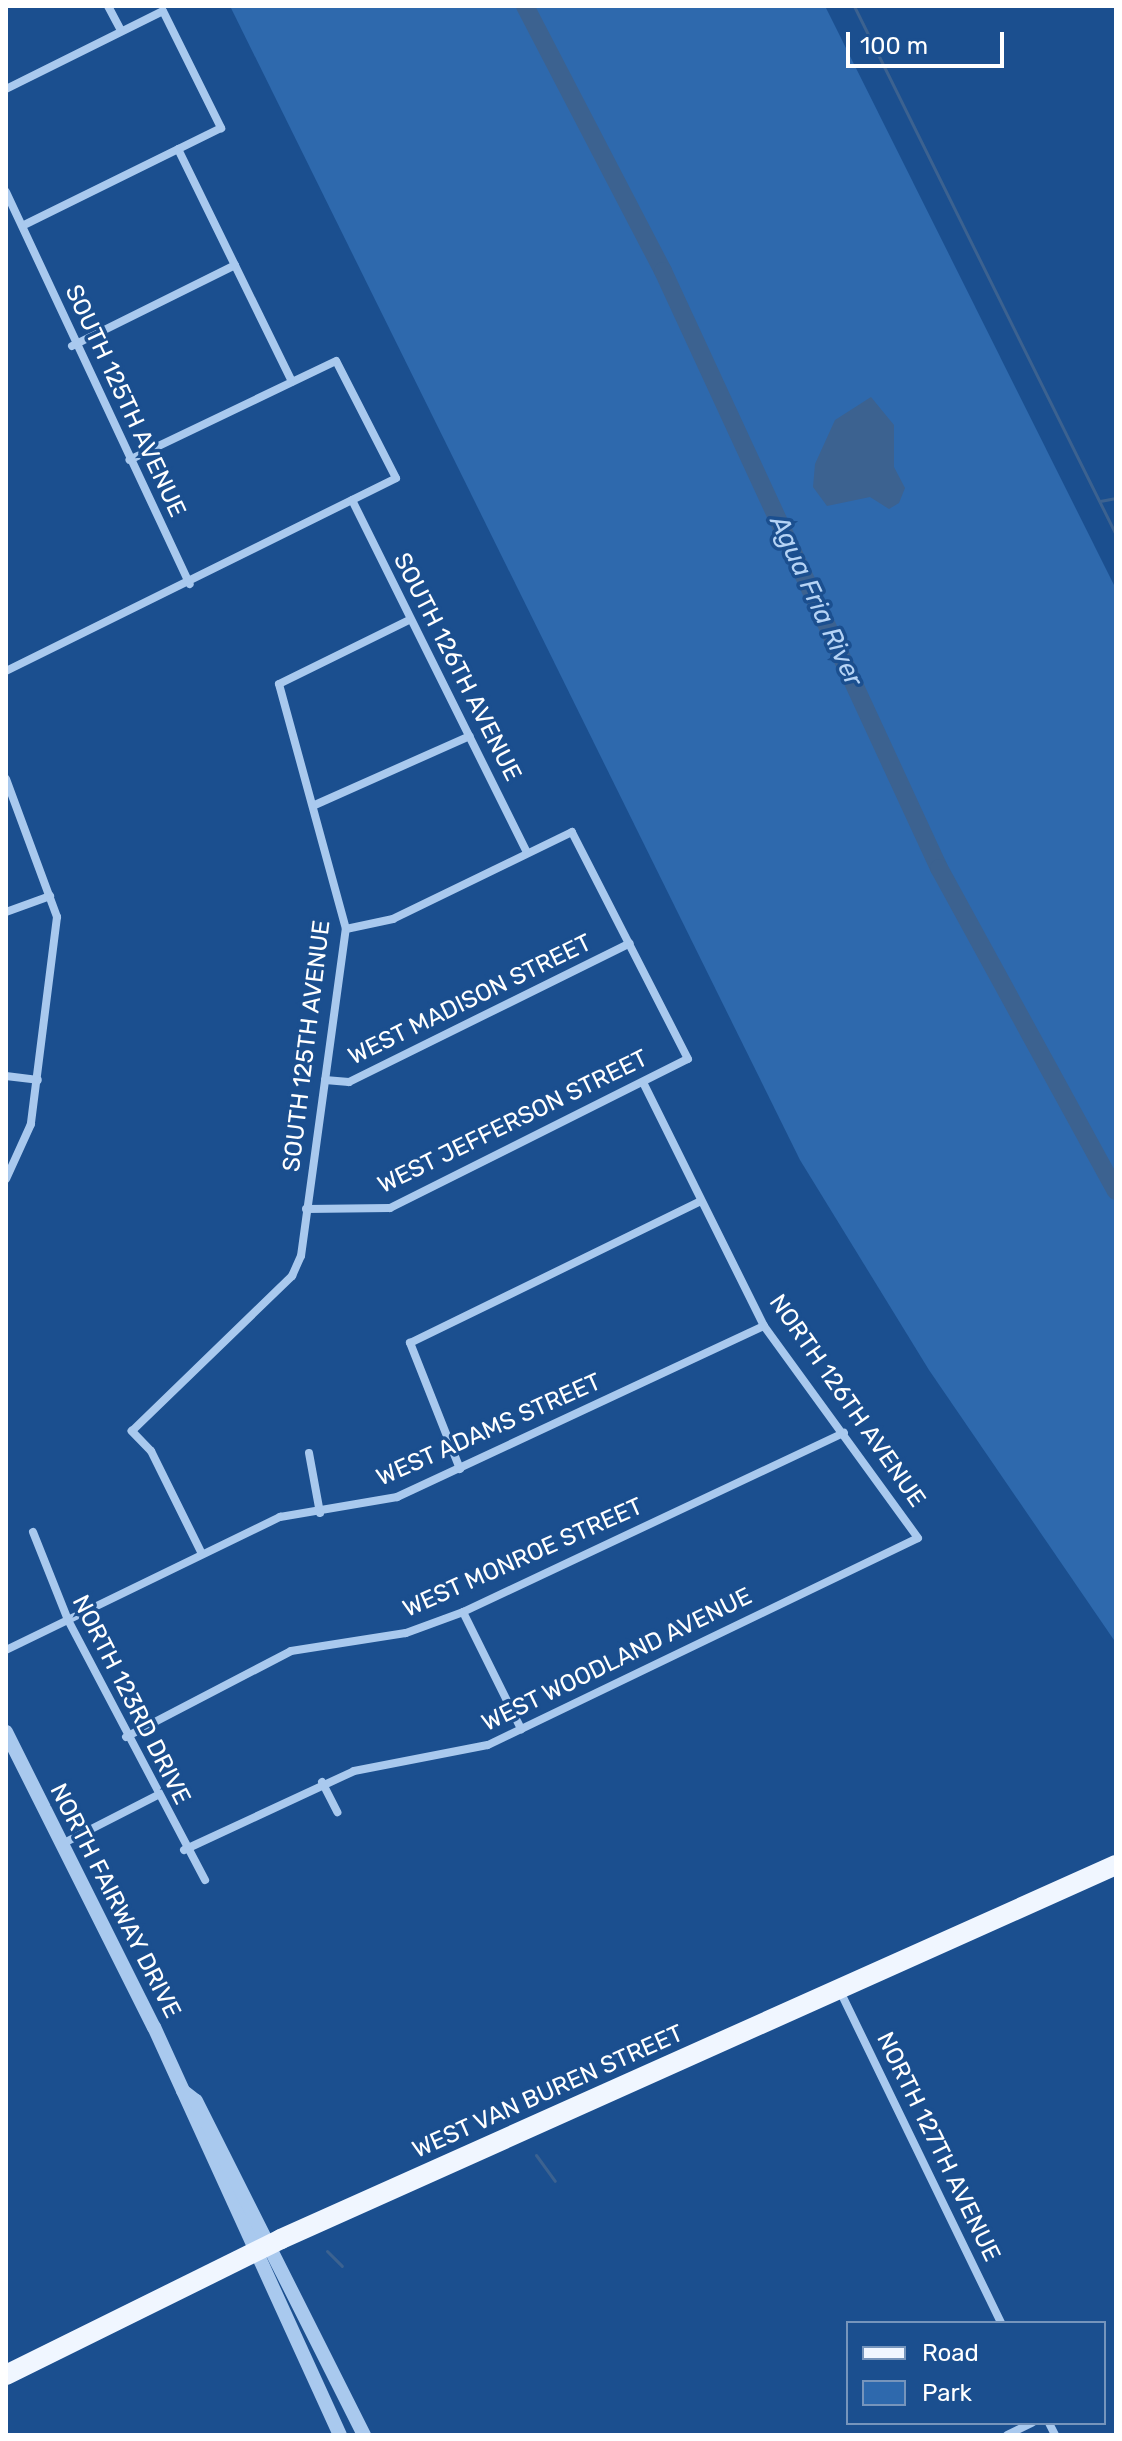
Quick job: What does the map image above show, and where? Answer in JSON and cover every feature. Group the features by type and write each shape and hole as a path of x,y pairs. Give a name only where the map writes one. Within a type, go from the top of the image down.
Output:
{"main road":[{"name":"WEST VAN BUREN STREET","path":"6,2375 261,2249 1116,1865"}],"street":[{"path":"108,6 121,30"},
{"path":"6,89 163,11 221,128 26,224"},
{"path":"178,149 292,382"},
{"name":"SOUTH 125TH AVENUE","path":"6,192 26,224 72,346 190,584"},
{"path":"72,346 235,265"},
{"path":"6,671 190,584 396,478 336,361 129,460"},
{"name":"SOUTH 126TH AVENUE","path":"352,500 527,852"},
{"name":"SOUTH 125TH AVENUE","path":"202,1554 151,1451 132,1431 292,1276 306,1209 346,929 317,804 279,684 409,620"},
{"path":"317,804 470,736"},
{"path":"6,779 57,917 31,1124 6,1179"},
{"path":"346,929 393,919 572,832 630,943"},
{"path":"6,912 50,896"},
{"name":"WEST JEFFERSON STREET","path":"306,1209 390,1208 688,1059 630,943"},
{"name":"WEST MADISON STREET","path":"325,1080 349,1082 630,943"},
{"path":"6,1076 38,1080"},
{"path":"460,1469 410,1343 701,1201 643,1082"},
{"name":"NORTH 126TH AVENUE","path":"701,1201 764,1326 918,1538"},
{"name":"WEST ADAMS STREET","path":"6,1650 280,1517 320,1513 397,1497 764,1326"},
{"name":"WEST MONROE STREET","path":"126,1737 291,1651 406,1633 463,1612 844,1433"},
{"path":"309,1453 320,1513"},
{"name":"NORTH 123RD DRIVE","path":"33,1532 68,1620 184,1850 205,1880"},
{"name":"WEST WOODLAND AVENUE","path":"184,1850 322,1782 445,1759 521,1729 918,1538"},
{"path":"463,1612 521,1729"},
{"name":"NORTH FAIRWAY DRIVE","path":"6,1732 183,2091 196,2101 261,2249 308,2371 340,2435"},
{"path":"322,1782 337,1812"},
{"path":"62,1844 156,1796"},
{"name":"NORTH 127TH AVENUE","path":"839,1989 1000,2321"},
{"name":"NORTH FAIRWAY DRIVE","path":"261,2249 364,2435"},
{"path":"308,2371 324,2381 352,2435"},
{"path":"1007,2435 1028,2425"}],"green space":[{"path":"230,6 825,6 1116,589 1116,1643 929,1370 800,1160"}],"shaded area":[{"path":"871,397 894,425 894,467 905,488 899,503 889,509 870,497 827,506 813,487 815,464 835,420"}],"waterway":[{"name":"Agua Fria River","path":"525,6 663,271 939,868 1116,1191"},
{"path":"854,6 1116,535"},
{"path":"1100,501 1116,498"},
{"path":"536,2155 555,2181"},
{"path":"327,2251 342,2266"}]}
